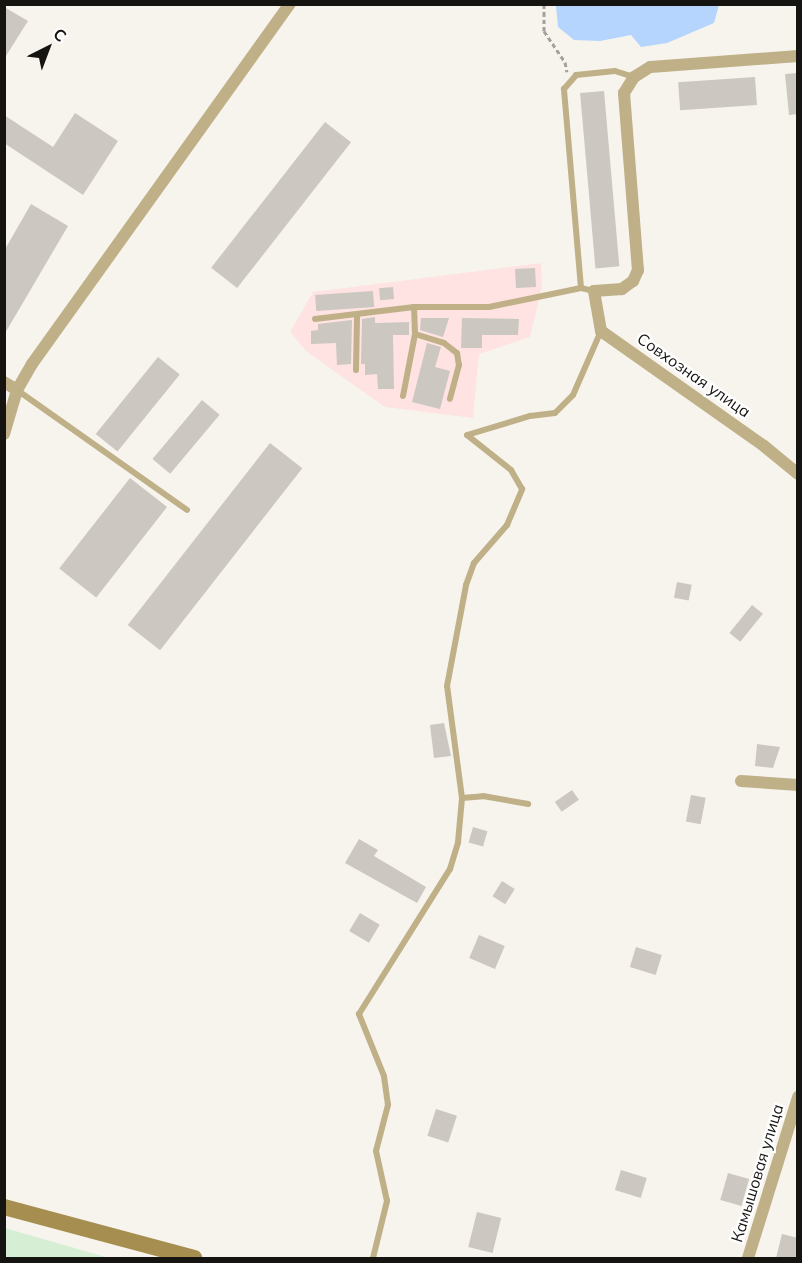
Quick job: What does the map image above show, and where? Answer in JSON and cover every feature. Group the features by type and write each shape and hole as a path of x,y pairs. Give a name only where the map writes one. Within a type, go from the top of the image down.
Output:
{"main road":[{"path":"4,1207 194,1258"}],"street":[{"path":"4,434 17,390 32,364 290,4"},
{"path":"601,331 594,291 621,289 633,281 638,270 624,93 634,77 650,67 798,56"},
{"name":"Совхозная улица","path":"601,331 764,446 798,474"},
{"path":"4,382 17,390"},
{"path":"741,781 798,785"},
{"name":"Камышовая улица","path":"748,1258 798,1097"}],"lane":[{"path":"580,288 564,88 568,80 576,75 615,71 634,77"},
{"path":"315,319 357,316 414,307 489,307 580,288 594,291"},
{"path":"403,396 415,334 414,307"},
{"path":"356,370 357,316"},
{"path":"373,1258 387,1201 376,1151 388,1105 384,1076 359,1014 450,869 458,842 462,798 447,686 466,585 474,563 507,525 522,489 511,470 467,435 530,416 555,413 573,395 601,331"},
{"path":"415,334 444,343 457,353 459,365 450,399"},
{"path":"17,390 187,510"},
{"path":"462,798 483,796 528,804"}],"path":[{"path":"544,4 544,31 565,62 568,80"}],"shaded area":[{"path":"541,263 542,287 530,337 479,354 473,418 385,407 306,351 290,332 313,292"}],"green space":[{"path":"5,1228 109,1258 5,1258"}],"water":[{"path":"719,5 714,23 667,43 641,47 631,35 600,41 574,40 558,27 556,6"}],"building":[{"path":"4,7 28,21 4,59"},
{"path":"798,73 798,114 789,115 785,74"},
{"path":"755,77 757,105 680,110 678,82"},
{"path":"604,91 619,266 595,268 580,93"},
{"path":"75,113 118,141 83,195 4,143 4,115 53,147"},
{"path":"325,122 351,142 237,288 211,268"},
{"path":"31,204 68,226 4,335 4,251"},
{"path":"535,268 536,287 516,288 515,269"},
{"path":"393,287 394,299 380,300 379,288"},
{"path":"373,291 374,307 316,311 315,295"},
{"path":"375,317 375,323 409,322 409,335 393,335 394,389 378,389 377,374 365,375 365,364 361,364 362,319"},
{"path":"421,318 449,318 443,337 420,330"},
{"path":"462,318 519,319 518,335 482,335 482,348 461,348"},
{"path":"352,320 351,364 337,365 336,343 311,344 311,331 318,330 318,324"},
{"path":"427,343 441,347 435,367 450,371 440,409 412,402"},
{"path":"158,357 180,375 117,452 96,434"},
{"path":"202,400 220,415 170,474 153,459"},
{"path":"270,443 302,468 160,650 128,625"},
{"path":"130,478 167,507 96,598 59,569"},
{"path":"677,582 692,585 689,601 674,598"},
{"path":"752,605 763,614 740,642 729,633"},
{"path":"444,723 451,756 434,758 430,725"},
{"path":"757,744 780,747 773,768 755,766"},
{"path":"572,790 579,800 562,812 555,802"},
{"path":"691,795 706,798 701,824 686,822"},
{"path":"473,827 487,831 483,847 469,842"},
{"path":"359,839 378,850 374,856 426,887 417,903 345,863"},
{"path":"502,881 515,889 505,904 492,896"},
{"path":"360,913 380,925 369,943 349,931"},
{"path":"479,935 505,946 495,969 469,958"},
{"path":"636,947 662,955 656,975 630,967"},
{"path":"436,1109 457,1116 448,1142 427,1136"},
{"path":"621,1170 647,1178 641,1198 615,1190"},
{"path":"728,1173 749,1179 741,1206 720,1200"},
{"path":"477,1212 501,1218 493,1253 468,1247"},
{"path":"782,1234 798,1238 798,1258 776,1258"}]}
